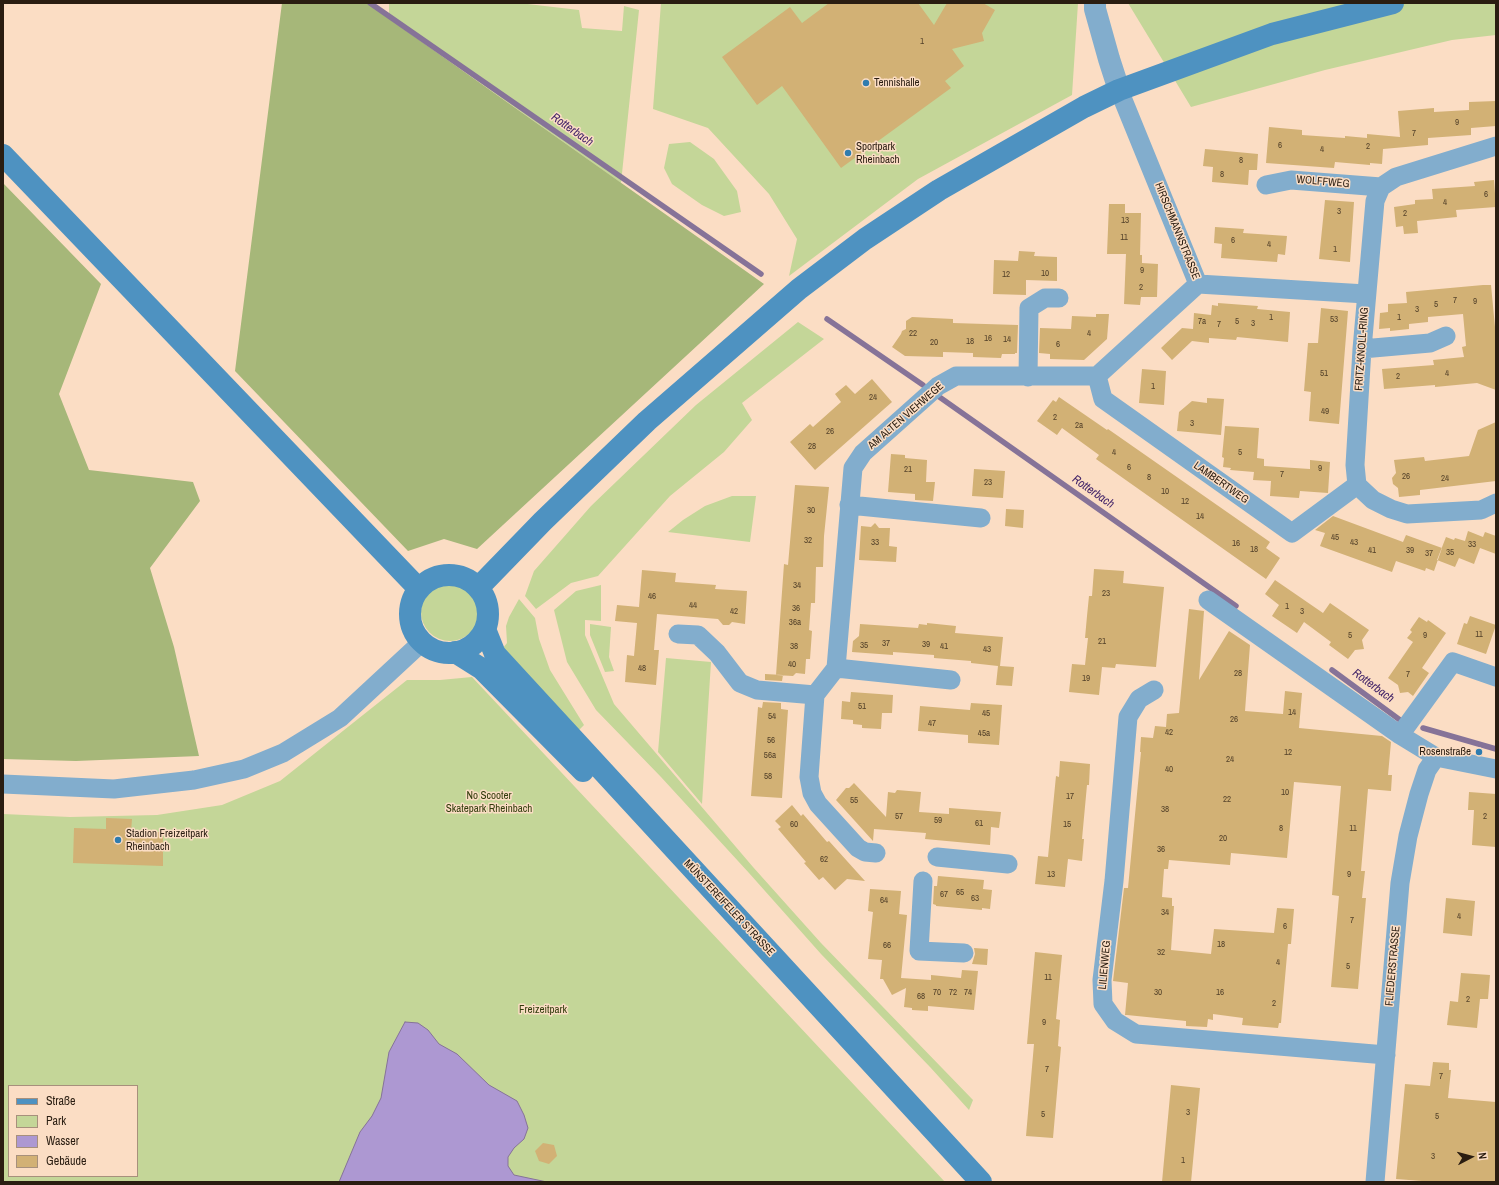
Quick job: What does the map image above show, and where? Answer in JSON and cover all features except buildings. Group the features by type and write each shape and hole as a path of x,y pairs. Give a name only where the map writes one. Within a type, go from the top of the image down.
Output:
{"main road":[{"path":"478,588 646,421 799,289 865,239 939,190 1084,107 1119,90 1272,34 1393,3"},
{"path":"3,155 418,588"},
{"path":"446,575 463,578 478,588 486,600 488,614 485,629 478,640 467,648 455,652 444,652 433,649 422,642 415,632 410,619 411,605 418,588 429,580 446,575"},
{"name":"MÜNSTEREIFELER STRASSE","path":"485,629 495,654 981,1182"},
{"name":"MÜNSTEREIFELER STRASSE","path":"455,652 482,669 565,751 964,1182"}],"street":[{"path":"1095,3 1109,59 1119,90"},
{"name":"HIRSCHMANNSTRASSE","path":"1119,90 1198,284 1366,294"},
{"path":"1381,187 1396,177 1496,146"},
{"name":"WOLFFWEG","path":"1266,185 1291,180 1381,187"},
{"name":"FRITZ-KNOLL-RING","path":"1357,485 1355,465 1366,294 1375,201 1381,187"},
{"path":"1097,376 1198,284"},
{"path":"1028,377 1029,308 1045,298 1059,298"},
{"path":"1362,349 1430,343 1446,336"},
{"name":"AM ALTEN VIEHWEGE","path":"836,668 853,468 863,453 938,386 956,376 1097,376"},
{"name":"LAMBERTWEG","path":"1097,376 1103,399 1292,533 1357,485"},
{"path":"1357,485 1373,500 1391,509 1407,514 1481,510 1496,503"},
{"path":"849,505 981,518"},
{"path":"1208,600 1400,735 1436,756 1496,769"},
{"path":"678,634 698,635 717,653 740,683 757,690 815,696"},
{"path":"3,784 114,789 194,780 244,769 282,753 340,718 422,642"},
{"path":"1400,735 1453,662 1496,677"},
{"path":"876,853 865,852 858,848 818,804 812,792 809,777 815,696 836,668 951,680"},
{"name":"LILIENWEG","path":"1154,690 1138,699 1128,717 1114,881 1102,980 1103,1004 1115,1021 1136,1034 1386,1055"},
{"name":"FLIEDERSTRASSE","path":"1375,1182 1400,883 1408,836 1419,794 1427,770 1436,756"},
{"path":"937,856 1008,864"},
{"path":"923,881 918,951 964,953"}],"green space":[{"path":"282,3 367,3 764,284 477,549 444,539 408,551 235,371"},
{"path":"389,3 519,3 579,10 582,28 622,31 624,6 639,10 621,183 389,18"},
{"name":"Sportpark Rheinbach","path":"661,3 1078,3 1072,95 918,179 789,276 797,239 769,194 708,128 653,109"},
{"path":"1128,3 1496,3 1496,35 1452,40 1325,70 1191,107"},
{"path":"690,142 714,159 737,191 741,212 724,216 702,205 672,184 664,168 669,144"},
{"path":"3,183 101,284 59,394 89,470 193,482 200,501 150,568 174,647 199,756 76,761 3,759"},
{"path":"798,322 824,339 742,403 752,420 724,452 670,496 598,576 571,583 536,609 525,596 534,571 591,506 696,405"},
{"path":"732,496 756,496 750,542 668,532 705,506"},
{"path":"450,583 466,588 474,596 479,612 474,628 466,636 450,641 434,636 426,628 421,612 426,596 434,588"},
{"path":"601,585 601,621 585,620 585,635 614,704 753,867 821,943 973,1100 969,1110 930,1067 821,954 661,777 596,710 567,662 554,610 576,591"},
{"path":"519,599 535,618 539,639 550,670 584,725 575,734 498,654 507,643 506,626 509,617"},
{"path":"590,624 611,627 609,657 614,671 605,672 590,635"},
{"path":"666,658 711,662 702,804 658,752"},
{"name":"Freizeitpark","path":"472,677 945,1182 3,1182 3,814 70,817 157,815 222,805 280,781 407,680 440,680"}],"water":[{"path":"405,1022 418,1023 428,1030 439,1044 457,1054 489,1085 517,1101 524,1115 528,1128 524,1139 514,1148 508,1157 508,1166 514,1175 547,1182 339,1182 360,1132 372,1116 381,1098 389,1052"}],"waterway":[{"name":"Rotterbach","path":"370,3 761,274"},
{"name":"Rotterbach","path":"827,319 923,385"},
{"name":"Rotterbach","path":"938,396 1236,606"},
{"name":"Rotterbach","path":"1332,670 1400,720"},
{"name":"Rotterbach","path":"1423,728 1496,749"}],"place":[{"name":"Tennishalle","path":"866,83"},
{"name":"Sportpark Rheinbach","path":"848,153"},
{"name":"Rosenstraße","path":"1479,752"},
{"name":"Stadion Freizeitpark Rheinbach","path":"118,840"}],"park label":[{"name":"No Scooter Skatepark Rheinbach","path":"489,802"}]}
